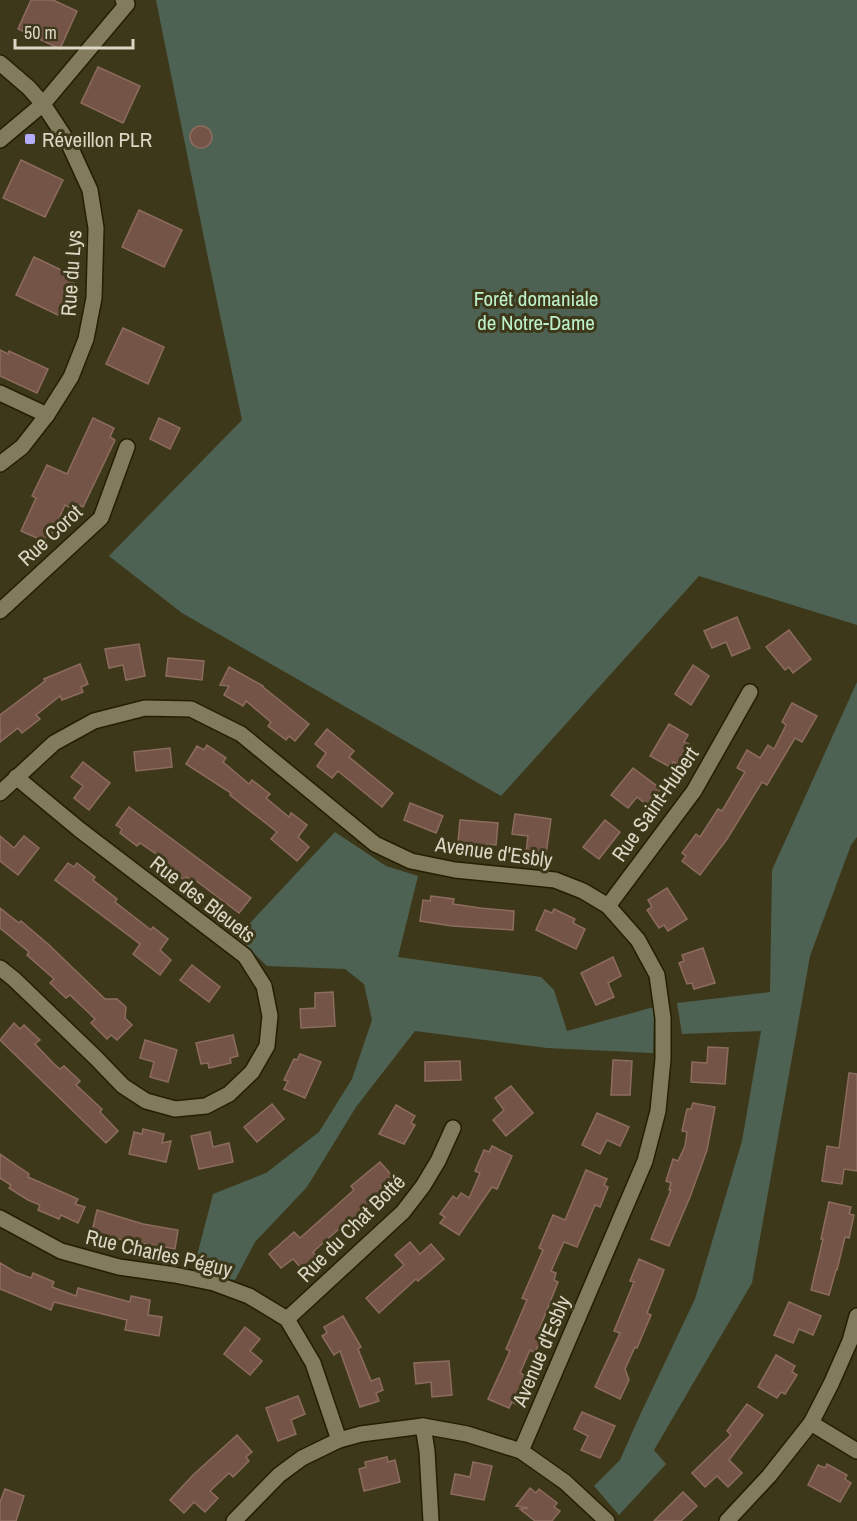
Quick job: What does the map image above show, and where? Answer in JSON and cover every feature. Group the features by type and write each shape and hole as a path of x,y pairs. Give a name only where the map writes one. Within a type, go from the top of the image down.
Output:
{"street":[{"path":"0,140 43,104 125,2"},
{"name":"Rue du Lys","path":"0,63 29,88 43,104 68,142 90,190 96,228 94,298 86,339 71,377 47,415 21,447 0,464"},
{"path":"0,393 47,415"},
{"name":"Rue Corot","path":"0,610 101,518 126,447"},
{"name":"Rue Saint-Hubert","path":"608,906 694,791 750,692"},
{"name":"Avenue d'Esbly","path":"0,793 54,743 94,721 145,708 191,709 241,734 375,844 411,861 455,870 555,880 583,891 608,906 638,940 657,975 663,1018 663,1059 658,1111 645,1161 521,1451"},
{"name":"Rue des Bleuets","path":"0,968 123,1086 146,1101 175,1108 206,1106 229,1094 252,1072 267,1046 270,1016 264,986 245,956 80,830 16,777"},
{"name":"Rue du Chat Botté","path":"287,1319 403,1212 438,1161 453,1128"},
{"name":"Rue Charles Péguy","path":"0,1218 61,1251 119,1267 214,1283 249,1296 287,1319 313,1363 339,1440"},
{"path":"727,1521 769,1476 811,1423 850,1341 857,1316"},
{"path":"811,1423 857,1451"},
{"path":"423,1426 427,1451 431,1521"},
{"path":"234,1521 279,1475 302,1458 339,1440 361,1434 423,1426 467,1434 521,1451 565,1482 607,1521"}],"green space":[{"name":"Forêt domaniale de Notre-Dame","path":"156,0 857,0 857,625 699,576 501,796 182,613 109,556 242,420"},
{"path":"857,682 857,837 851,845 810,956 752,1283 654,1450 666,1464 619,1515 594,1486 620,1460 695,1299 742,1141 761,1031 682,1034 677,1003 770,992 772,870"},
{"path":"335,832 386,866 418,876 398,957 541,977 554,990 567,1031 654,1007 653,1053 547,1048 415,1031 356,1107 307,1187 255,1242 235,1280 193,1271 213,1194 266,1173 319,1132 352,1079 372,1020 364,984 345,969 267,966 237,937"}],"building":[{"path":"31,0 53,0 77,11 60,49 18,29"},
{"path":"98,67 140,86 123,123 81,103"},
{"path":"201,126 209,129 212,137 209,145 201,148 193,145 190,137 193,129"},
{"path":"21,160 63,180 45,217 3,198"},
{"path":"139,210 182,230 164,267 122,247"},
{"path":"34,257 76,277 58,315 16,295"},
{"path":"123,328 164,347 148,384 106,364"},
{"path":"0,350 8,354 9,351 48,369 37,393 0,376"},
{"path":"93,418 114,428 110,437 115,440 83,507 77,504 75,510 65,505 52,534 48,532 44,541 21,531 36,498 32,496 47,465 67,474"},
{"path":"159,418 180,428 170,449 150,439"},
{"path":"737,617 750,648 732,656 726,642 712,648 704,631"},
{"path":"789,630 811,659 793,673 789,667 785,670 766,647"},
{"path":"139,644 145,676 126,680 123,665 109,668 105,649"},
{"path":"168,658 204,661 202,680 166,676"},
{"path":"80,664 88,684 81,687 83,692 62,700 60,696 36,715 40,719 22,733 18,728 0,742 0,715 45,681 44,679"},
{"path":"693,665 709,676 691,705 675,694"},
{"path":"229,667 263,686 309,724 295,741 289,736 286,740 268,726 271,722 246,701 243,706 224,695 229,686 220,685"},
{"path":"792,703 817,716 802,742 795,738 767,785 762,782 727,839 700,875 682,861 686,856 682,853 696,834 700,837 718,809 722,811 745,772 737,768 747,750 760,758 768,745 774,749 786,725 782,722"},
{"path":"669,724 688,735 684,742 689,744 677,764 673,762 670,767 650,756"},
{"path":"327,729 354,751 349,757 393,793 382,807 338,771 332,778 317,766 326,753 315,744"},
{"path":"207,745 226,758 223,762 249,784 252,780 270,794 266,798 289,817 291,813 307,825 298,837 309,847 297,861 271,839 277,832 230,795 231,793 186,764 197,746 204,750"},
{"path":"170,748 172,767 136,771 134,752"},
{"path":"83,762 110,783 89,810 74,798 83,786 71,777"},
{"path":"633,768 661,789 648,806 637,797 628,808 611,795"},
{"path":"410,803 443,816 436,833 404,820"},
{"path":"129,807 251,898 239,913 195,880 193,882 186,877 184,880 166,867 168,864 162,858 140,843 137,846 120,833 122,829 116,825"},
{"path":"515,814 551,819 546,854 526,852 528,836 512,834"},
{"path":"460,820 498,823 496,845 488,844 488,849 466,848 466,843 458,842"},
{"path":"605,820 620,832 599,859 583,847"},
{"path":"0,836 14,848 24,836 39,848 18,875 0,861"},
{"path":"68,863 74,867 77,863 95,877 93,880 117,899 115,902 151,930 153,927 168,939 160,950 171,960 160,975 133,954 140,944 55,880"},
{"path":"667,888 687,919 668,931 664,925 659,928 647,910 652,907 648,900"},
{"path":"431,896 454,899 453,904 514,911 513,930 452,926 420,921 423,900 430,901"},
{"path":"0,908 19,923 21,921 48,944 105,999 117,999 126,1007 125,1018 132,1025 117,1040 111,1035 107,1039 91,1023 95,1019 70,995 66,998 50,983 54,979 27,955 29,952 0,928"},
{"path":"554,909 575,919 573,923 585,929 576,949 536,930 545,910 552,913"},
{"path":"703,948 715,983 694,989 692,983 687,984 679,963 684,961 682,955"},
{"path":"613,957 621,976 608,983 614,997 596,1005 581,973"},
{"path":"192,965 220,987 209,1002 180,980"},
{"path":"333,992 335,1026 301,1028 300,1009 315,1008 315,993"},
{"path":"14,1023 20,1029 24,1025 40,1040 35,1044 60,1069 64,1066 80,1081 76,1085 102,1109 100,1112 118,1131 106,1143 0,1040"},
{"path":"233,1035 238,1056 230,1058 231,1063 209,1068 208,1063 201,1064 196,1043"},
{"path":"145,1040 177,1050 168,1082 150,1077 154,1062 140,1058"},
{"path":"708,1047 728,1048 725,1084 691,1082 692,1062 707,1063"},
{"path":"300,1054 321,1062 305,1098 284,1089 288,1081 284,1080 294,1059 297,1060"},
{"path":"613,1060 632,1061 630,1095 611,1095"},
{"path":"460,1061 461,1080 425,1081 425,1062"},
{"path":"849,1073 857,1074 857,1171 844,1169 842,1184 822,1181 827,1146 839,1148"},
{"path":"511,1086 533,1113 506,1136 493,1120 504,1110 495,1098"},
{"path":"693,1103 715,1107 707,1150 669,1246 651,1239 671,1190 669,1190 671,1183 666,1181 673,1159 678,1161 685,1146 687,1132 682,1131 687,1109 691,1109"},
{"path":"272,1104 284,1119 257,1142 244,1127"},
{"path":"396,1105 415,1116 411,1123 415,1125 404,1144 379,1134"},
{"path":"597,1113 629,1127 620,1146 607,1140 600,1154 582,1145"},
{"path":"143,1129 164,1134 162,1143 171,1141 166,1162 129,1154 134,1132 142,1134"},
{"path":"210,1132 213,1147 229,1143 233,1162 199,1169 191,1136"},
{"path":"492,1146 512,1156 497,1189 492,1187 459,1235 440,1223 445,1217 440,1214 453,1196 457,1199 461,1193 469,1198 480,1173 475,1171 484,1150 489,1152"},
{"path":"0,1154 29,1174 28,1177 78,1199 75,1204 85,1207 78,1223 61,1215 59,1219 38,1210 40,1205 9,1188 11,1185 0,1178"},
{"path":"380,1162 394,1178 384,1187 380,1185 387,1193 352,1222 349,1220 313,1252 317,1257 303,1270 293,1259 281,1268 269,1254 294,1232 300,1238 354,1190 351,1186"},
{"path":"586,1170 607,1179 604,1185 608,1187 600,1207 595,1205 577,1247 564,1242 551,1271 556,1273 554,1280 558,1282 539,1330 543,1333 535,1353 530,1350 520,1373 524,1375 521,1381 526,1383 516,1404 512,1402 509,1408 488,1399 510,1351 506,1349 527,1300 522,1298 543,1250 539,1248 553,1215 565,1220"},
{"path":"829,1202 851,1207 849,1214 854,1215 849,1238 845,1237 829,1295 811,1290"},
{"path":"97,1210 143,1224 178,1230 175,1249 113,1238 112,1242 91,1236"},
{"path":"410,1242 420,1254 431,1244 444,1259 418,1281 416,1279 379,1313 366,1298 404,1265 395,1255"},
{"path":"639,1259 664,1270 647,1313 651,1315 625,1369 629,1380 620,1399 595,1387 620,1333 614,1331 634,1282 630,1281"},
{"path":"0,1263 31,1278 33,1273 54,1282 52,1287 76,1296 78,1288 130,1302 131,1296 150,1300 148,1315 162,1317 159,1336 125,1330 127,1320 54,1302 51,1310 0,1289"},
{"path":"789,1302 821,1316 813,1335 799,1329 793,1343 774,1335"},
{"path":"343,1316 361,1347 358,1349 371,1381 379,1378 383,1390 376,1393 379,1401 360,1407 340,1351 334,1355 322,1336 327,1333 324,1327"},
{"path":"245,1327 260,1339 250,1351 262,1361 250,1375 224,1354"},
{"path":"776,1355 795,1366 792,1372 797,1375 785,1394 781,1392 777,1398 758,1387"},
{"path":"449,1361 452,1395 432,1397 431,1382 416,1384 414,1363"},
{"path":"298,1396 305,1414 291,1420 296,1434 278,1441 266,1408"},
{"path":"747,1404 763,1415 729,1460 742,1473 728,1487 717,1476 705,1487 692,1473 731,1435 727,1431"},
{"path":"582,1412 615,1426 600,1458 581,1450 588,1436 574,1429"},
{"path":"237,1435 252,1452 246,1457 249,1461 233,1477 229,1473 210,1491 218,1498 205,1512 194,1502 184,1513 170,1500 193,1475"},
{"path":"387,1457 388,1462 395,1460 400,1482 364,1491 359,1469 366,1467 365,1462"},
{"path":"473,1462 492,1466 484,1500 451,1494 455,1474 470,1477"},
{"path":"827,1464 847,1475 845,1479 851,1483 840,1502 808,1485 818,1465 825,1468"},
{"path":"530,1488 536,1493 539,1489 557,1503 554,1507 560,1511 552,1521 535,1521 520,1509 528,1508 516,1506"},
{"path":"5,1489 24,1496 16,1521 0,1521 0,1502"},
{"path":"683,1492 697,1506 681,1521 654,1521"}],"place":[{"name":"Réveillon PLR","path":"30,139"}]}
